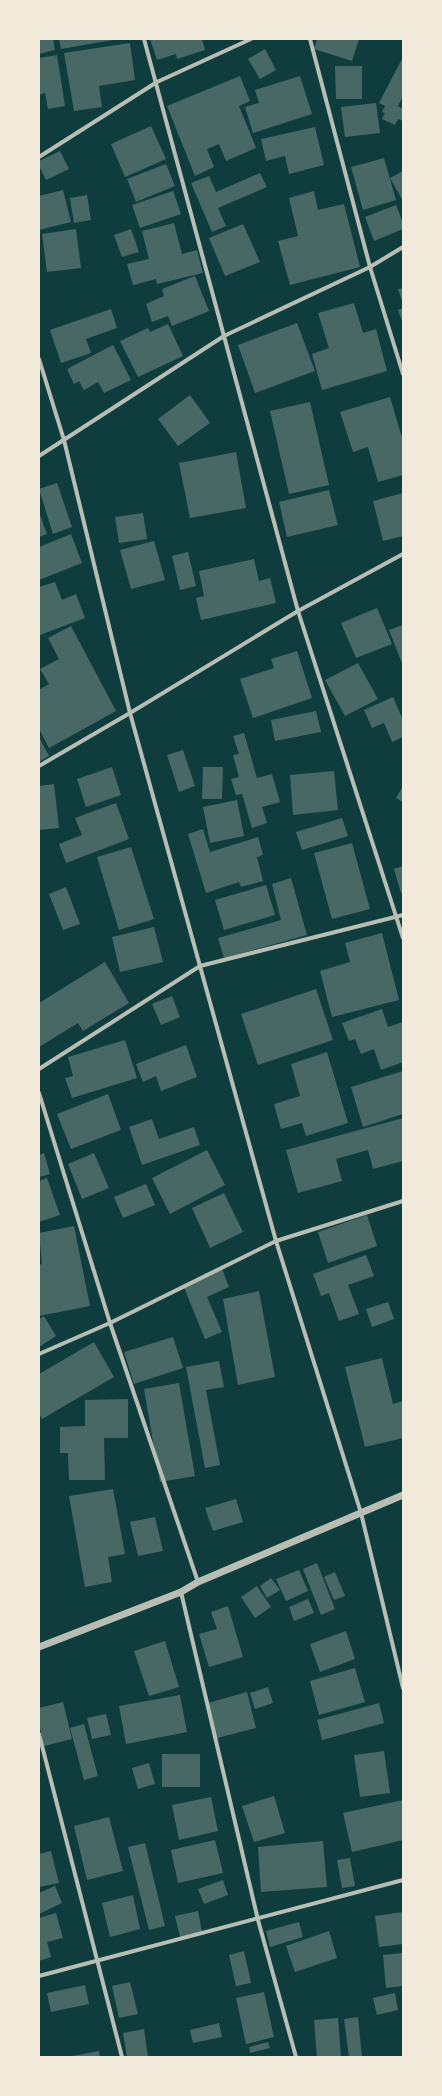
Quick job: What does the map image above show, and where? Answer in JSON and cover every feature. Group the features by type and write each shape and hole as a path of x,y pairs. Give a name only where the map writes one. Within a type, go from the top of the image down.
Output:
{"street":[{"path":"144,39 157,82 298,611 403,938"},
{"path":"39,157 157,82 251,39"},
{"path":"310,39 370,267 403,374"},
{"path":"39,456 224,336 370,267 403,247"},
{"path":"39,359 64,440 130,714 276,1241 361,1513 403,1688"},
{"path":"39,766 130,714 298,611 403,554"},
{"path":"39,1069 200,966 403,915"},
{"path":"39,1093 110,1323 198,1582"},
{"path":"39,1354 110,1323 276,1241 403,1201"},
{"path":"39,1647 182,1592 198,1582 403,1495"},
{"path":"182,1592 258,1920 296,2057"},
{"path":"39,1734 99,1960 122,2057"},
{"path":"39,1976 258,1920 403,1880"}],"building":[{"path":"39,39 53,39 55,50 39,54"},
{"path":"59,39 113,39 113,40 61,49"},
{"path":"150,39 202,39 205,50 177,59 176,54 157,60"},
{"path":"317,39 359,39 352,61 314,49"},
{"path":"130,43 135,80 99,86 102,107 74,111 64,53"},
{"path":"265,49 276,70 260,79 248,59"},
{"path":"57,55 65,106 48,109 45,93 39,95 39,58"},
{"path":"403,57 403,96 398,106 403,109 403,121 398,119 395,125 382,119 385,113 382,112 385,106 379,103"},
{"path":"335,66 362,66 362,99 336,99"},
{"path":"240,76 250,101 239,106 256,148 226,161 219,144 207,149 214,167 195,176 167,106"},
{"path":"300,76 312,114 253,133 245,107 259,103 255,90"},
{"path":"376,103 380,133 345,137 341,107"},
{"path":"151,126 166,159 125,177 111,144"},
{"path":"315,127 324,165 289,174 285,156 266,161 261,139"},
{"path":"60,151 69,169 46,180 39,166 39,161"},
{"path":"384,158 396,200 363,210 351,167"},
{"path":"166,164 175,186 136,202 127,179"},
{"path":"403,171 403,201 390,178"},
{"path":"260,173 267,187 218,208 226,226 212,232 191,183 209,176 216,192"},
{"path":"63,190 71,222 39,230 39,196"},
{"path":"173,191 181,214 140,228 132,205"},
{"path":"314,191 318,210 344,204 360,267 290,285 278,241 298,236 289,198"},
{"path":"87,195 91,220 74,223 70,198"},
{"path":"396,205 403,223 403,229 374,241 365,217"},
{"path":"174,223 182,254 197,250 203,273 157,284 156,279 133,285 127,264 149,259 142,231"},
{"path":"243,224 260,262 225,276 209,238"},
{"path":"76,229 81,268 47,272 42,234"},
{"path":"131,229 139,252 122,257 114,235"},
{"path":"195,276 209,311 172,326 168,316 152,322 146,304 164,296 162,289"},
{"path":"403,288 403,304 398,289"},
{"path":"354,303 363,333 376,329 387,371 322,390 312,354 329,348 318,313"},
{"path":"403,308 403,324 398,310"},
{"path":"111,309 117,328 86,339 91,353 61,363 50,330"},
{"path":"297,323 315,371 255,393 238,345"},
{"path":"168,324 183,356 138,377 120,341 148,328 150,332"},
{"path":"113,345 131,380 104,393 98,382 84,390 79,381 74,384 67,369"},
{"path":"190,395 210,423 178,446 158,419"},
{"path":"390,397 403,441 403,475 378,482 368,447 353,452 340,412"},
{"path":"310,402 329,485 289,494 270,411"},
{"path":"236,452 246,508 190,518 179,463"},
{"path":"57,483 72,527 53,534 39,489"},
{"path":"329,490 338,525 287,537 279,502"},
{"path":"403,493 403,536 383,541 373,501"},
{"path":"39,512 47,534 39,537"},
{"path":"143,513 147,539 119,543 115,517"},
{"path":"71,534 82,563 39,580 39,547"},
{"path":"154,541 165,580 131,589 120,550"},
{"path":"188,552 196,586 180,590 172,556"},
{"path":"254,559 259,581 270,578 276,603 201,620 196,598 204,596 199,571"},
{"path":"55,582 62,600 76,594 85,618 40,635 39,587"},
{"path":"377,608 392,644 356,658 341,623"},
{"path":"403,625 403,666 389,630"},
{"path":"71,626 116,711 49,748 39,729 39,690 49,684 40,669 59,659 48,638"},
{"path":"297,651 312,698 253,718 240,679 274,668 271,659"},
{"path":"358,663 378,699 345,716 325,680"},
{"path":"393,697 403,720 403,737 392,742 384,723 372,728 364,710"},
{"path":"316,711 321,732 275,741 271,720"},
{"path":"244,733 257,778 272,774 280,802 262,807 267,823 252,828 242,794 236,795 231,779 239,777 233,755 239,754 233,736"},
{"path":"39,737 49,756 39,762"},
{"path":"183,750 195,786 179,792 167,755"},
{"path":"112,767 121,795 86,807 77,779"},
{"path":"203,767 223,767 222,799 202,799"},
{"path":"334,771 338,810 293,815 290,775"},
{"path":"54,784 59,828 39,830 39,786"},
{"path":"403,786 403,802 396,798"},
{"path":"237,800 244,836 210,843 203,807"},
{"path":"116,803 129,839 66,863 59,844 82,835 75,818"},
{"path":"342,818 348,836 302,850 296,832"},
{"path":"203,829 210,852 258,837 263,855 257,857 263,881 241,887 239,882 206,893 188,834"},
{"path":"352,843 370,909 332,919 314,853"},
{"path":"131,847 154,919 119,930 97,857"},
{"path":"403,866 403,892 401,893 394,869"},
{"path":"291,878 307,935 224,958 218,938 281,920 272,884"},
{"path":"266,885 275,915 224,930 215,900"},
{"path":"66,887 80,924 63,930 49,894"},
{"path":"154,927 163,962 120,972 112,937"},
{"path":"382,933 399,1000 332,1017 320,971 350,962 345,943"},
{"path":"105,962 129,1003 83,1031 78,1023 39,1047 39,1003"},
{"path":"316,989 333,1040 258,1065 241,1014"},
{"path":"172,996 180,1017 161,1025 152,1004"},
{"path":"382,1009 388,1027 403,1022 403,1062 381,1070 374,1049 361,1054 355,1039 349,1041 342,1023"},
{"path":"125,1040 137,1078 72,1098 65,1078 73,1076 68,1057"},
{"path":"186,1045 197,1077 161,1091 156,1076 143,1082 136,1064"},
{"path":"327,1052 348,1123 306,1136 302,1123 281,1129 274,1104 300,1096 291,1064"},
{"path":"403,1071 403,1114 363,1127 351,1087"},
{"path":"108,1094 121,1130 71,1149 57,1114"},
{"path":"403,1118 403,1161 373,1169 368,1150 336,1159 342,1181 298,1193 286,1150"},
{"path":"152,1119 159,1139 194,1127 200,1145 142,1165 129,1127"},
{"path":"207,1150 225,1185 170,1214 152,1178"},
{"path":"44,1153 50,1174 39,1177 39,1155"},
{"path":"94,1153 109,1188 82,1199 68,1164"},
{"path":"47,1178 60,1215 39,1222 39,1181"},
{"path":"146,1184 155,1205 123,1218 114,1197"},
{"path":"224,1193 243,1232 210,1248 192,1208"},
{"path":"367,1215 377,1246 328,1263 318,1232"},
{"path":"74,1226 90,1306 39,1316 39,1265 42,1264 39,1233"},
{"path":"366,1255 374,1276 348,1285 359,1314 339,1321 329,1293 321,1296 313,1274"},
{"path":"222,1269 229,1287 207,1297 222,1332 205,1339 183,1285"},
{"path":"259,1291 275,1377 238,1385 223,1299"},
{"path":"388,1302 394,1319 372,1327 366,1309"},
{"path":"44,1316 56,1336 39,1347 39,1319"},
{"path":"173,1337 183,1368 134,1384 124,1352"},
{"path":"94,1342 114,1377 42,1419 39,1414 39,1374"},
{"path":"382,1358 393,1404 403,1401 403,1438 365,1447 345,1367"},
{"path":"219,1361 224,1387 206,1390 220,1465 205,1468 186,1367"},
{"path":"179,1383 195,1476 160,1482 144,1389"},
{"path":"128,1399 128,1438 104,1438 105,1480 69,1480 68,1453 60,1453 60,1427 85,1426 85,1400"},
{"path":"113,1489 125,1554 108,1557 112,1582 85,1587 69,1496"},
{"path":"236,1499 243,1522 213,1531 205,1508"},
{"path":"155,1517 163,1551 138,1556 130,1522"},
{"path":"317,1563 335,1609 321,1615 303,1569"},
{"path":"299,1570 308,1591 286,1601 276,1579"},
{"path":"335,1572 345,1596 334,1600 324,1577"},
{"path":"271,1578 280,1590 267,1598 260,1586"},
{"path":"257,1586 271,1607 255,1618 241,1597"},
{"path":"308,1599 314,1613 294,1621 289,1607"},
{"path":"228,1606 243,1657 209,1667 199,1634 217,1629 211,1612"},
{"path":"346,1631 355,1659 320,1672 310,1644"},
{"path":"165,1641 179,1687 149,1696 134,1651"},
{"path":"355,1668 365,1702 319,1715 310,1681"},
{"path":"268,1687 273,1703 255,1709 250,1693"},
{"path":"247,1692 256,1728 217,1738 208,1703"},
{"path":"180,1695 187,1732 126,1744 119,1706"},
{"path":"63,1702 72,1739 44,1746 39,1724 39,1708"},
{"path":"379,1703 384,1723 322,1740 317,1720"},
{"path":"106,1714 111,1735 92,1739 87,1718"},
{"path":"84,1724 98,1776 84,1780 70,1728"},
{"path":"384,1751 390,1793 360,1797 354,1755"},
{"path":"162,1754 200,1754 200,1787 162,1787"},
{"path":"149,1763 155,1784 138,1789 132,1768"},
{"path":"274,1796 285,1833 254,1842 242,1806"},
{"path":"211,1797 218,1831 179,1840 172,1805"},
{"path":"403,1800 403,1840 352,1852 343,1813"},
{"path":"109,1817 123,1871 87,1880 74,1826"},
{"path":"215,1840 223,1873 178,1883 171,1850"},
{"path":"323,1841 327,1887 261,1892 258,1847"},
{"path":"145,1843 165,1926 149,1930 128,1847"},
{"path":"51,1851 59,1883 39,1887 39,1854"},
{"path":"350,1858 355,1886 342,1888 337,1860"},
{"path":"223,1880 228,1895 204,1904 198,1889"},
{"path":"55,1886 62,1903 39,1914 39,1893"},
{"path":"133,1895 140,1929 110,1937 102,1903"},
{"path":"198,1911 202,1932 180,1937 175,1916"},
{"path":"403,1912 403,1944 379,1947 375,1916"},
{"path":"56,1913 63,1938 47,1942 51,1957 39,1961 39,1918"},
{"path":"299,1922 303,1937 270,1947 266,1931"},
{"path":"329,1931 337,1958 295,1972 286,1946"},
{"path":"244,1951 251,1983 236,1986 229,1955"},
{"path":"403,1953 403,1986 386,1988 383,1955"},
{"path":"130,1982 138,2014 119,2018 112,1986"},
{"path":"85,1985 89,2004 51,2012 47,1993"},
{"path":"264,1992 274,2037 246,2044 236,1998"},
{"path":"395,1993 398,2010 377,2015 373,1998"},
{"path":"358,2017 362,2057 349,2057 344,2019"},
{"path":"338,2018 341,2057 317,2057 314,2020"},
{"path":"219,2023 222,2037 193,2043 190,2030"},
{"path":"144,2029 148,2057 127,2057 123,2033"},
{"path":"268,2042 270,2048 250,2053 249,2047"},
{"path":"99,2051 100,2057 72,2057 72,2056"}]}
